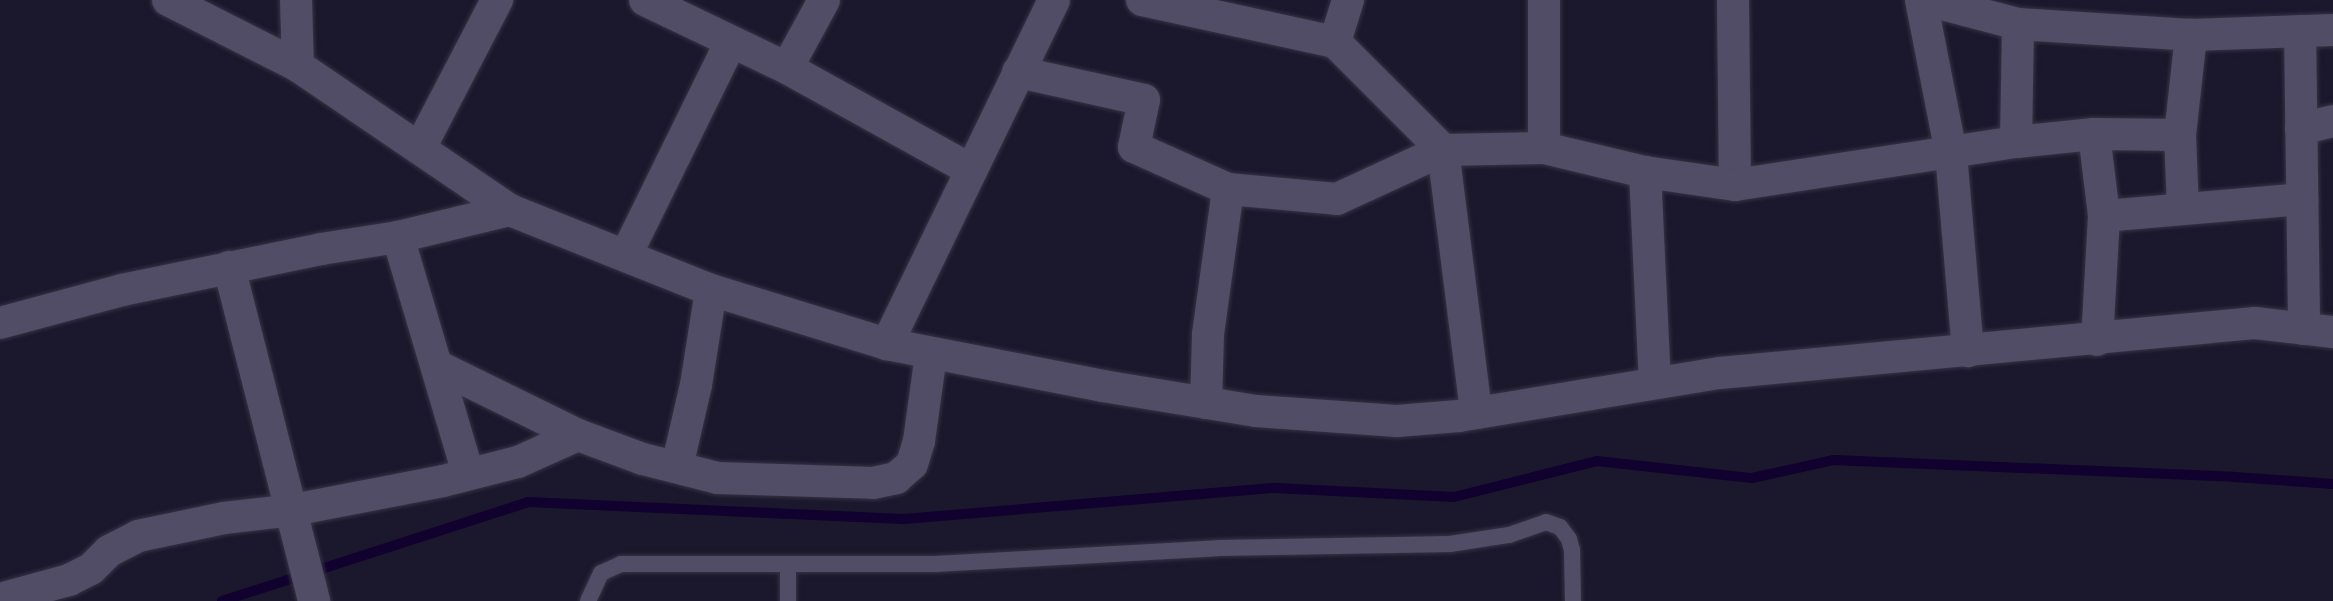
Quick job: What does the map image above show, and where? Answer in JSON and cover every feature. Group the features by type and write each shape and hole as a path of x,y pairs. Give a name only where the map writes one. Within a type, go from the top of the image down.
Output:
{"street":[{"path":"168,0 298,66 421,146 510,210 711,290 887,344 931,354 1256,411 1397,421 1476,413 1720,373 2097,340 2255,323 2319,330 2302,199 2300,31"},
{"path":"296,0 298,66"},
{"path":"421,146 497,0"},
{"path":"645,0 787,68 971,170"},
{"path":"787,68 824,0"},
{"path":"887,344 1054,0"},
{"path":"1142,0 1335,42 1443,150 1476,413"},
{"path":"1335,42 1348,0"},
{"path":"1544,0 1544,148"},
{"path":"1733,0 1735,185"},
{"path":"1968,351 1951,153 1924,0 2018,24 2191,35 2333,30"},
{"path":"2016,142 2018,24"},
{"path":"2183,209 2180,135 2191,35"},
{"path":"626,255 732,42"},
{"path":"1018,72 1144,100 1134,147 1228,189 1337,199 1443,150 1544,148 1645,172 1735,185 2016,142 2094,134 2180,135"},
{"path":"2301,130 2333,121"},
{"path":"2094,134 2104,216 2097,340"},
{"path":"1645,172 1655,383"},
{"path":"1206,403 1209,334 1228,189"},
{"path":"2104,216 2302,199"},
{"path":"0,323 122,290 229,267 398,237 510,210"},
{"path":"398,237 468,473"},
{"path":"229,267 295,519 313,601"},
{"path":"677,467 696,385 711,290"},
{"path":"437,366 578,435 643,460 718,478 873,483 896,478 912,464 919,440 931,354"},
{"path":"0,599 69,580 91,569 109,551 138,536 224,518 295,519 518,462 578,435"}],"lane":[{"path":"588,601 601,573 621,564 935,564 1219,548 1450,544 1509,535 1546,522 1560,527 1569,539 1572,550 1573,601"},
{"path":"788,564 788,601"}],"waterway":[{"path":"222,601 528,502 904,519 1275,488 1454,497 1597,461 1752,478 1834,460 2234,477 2333,484"}]}
